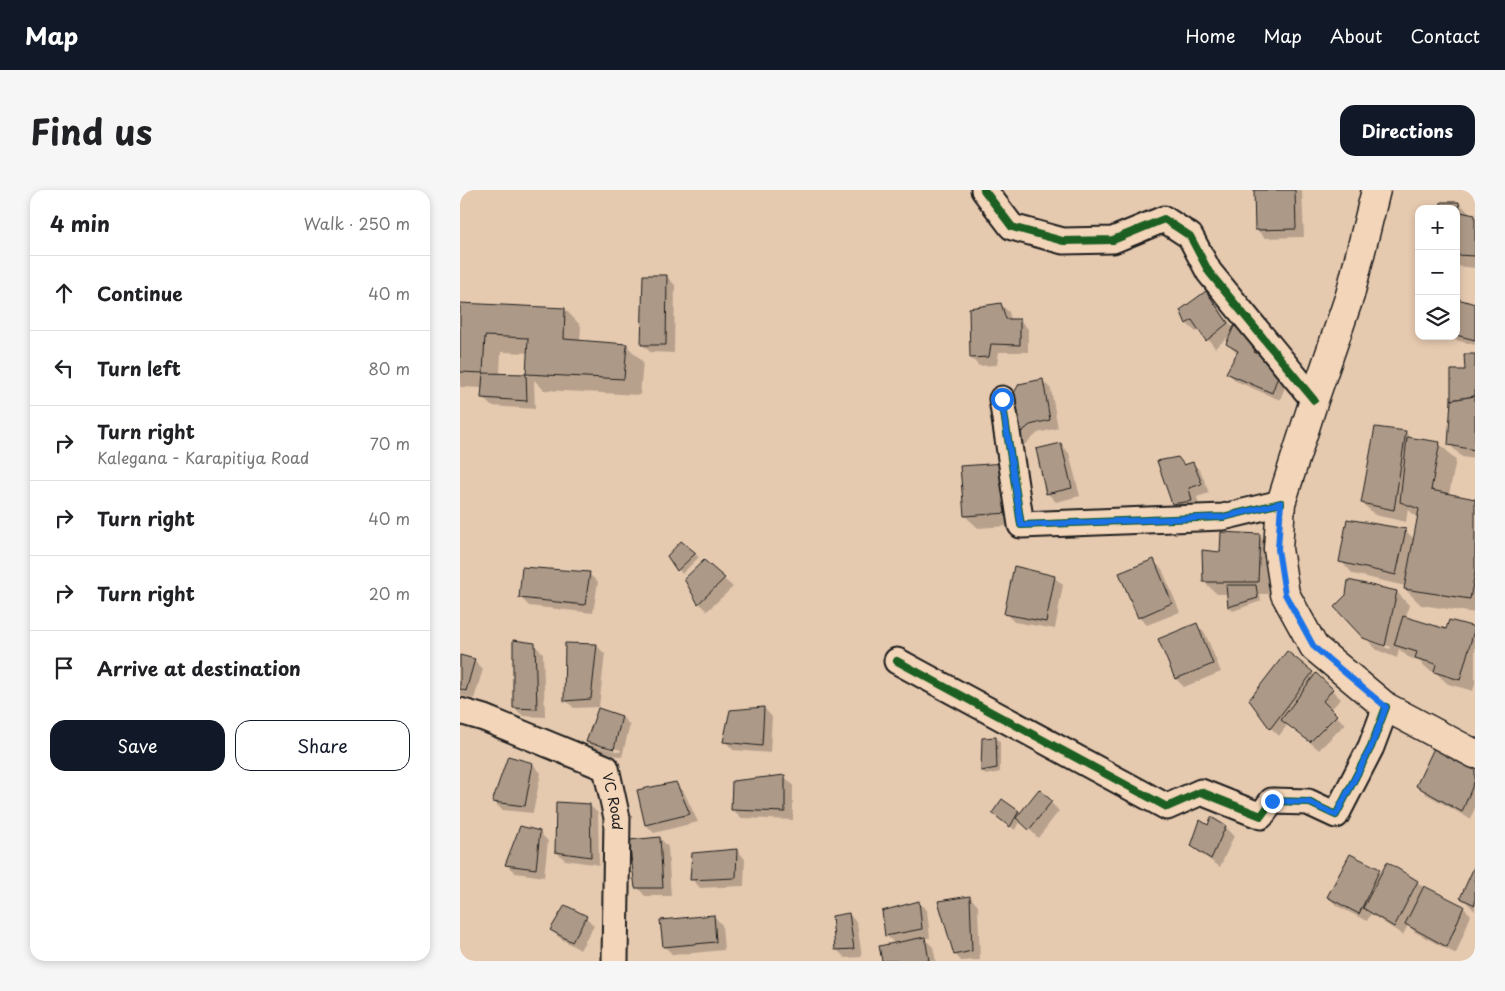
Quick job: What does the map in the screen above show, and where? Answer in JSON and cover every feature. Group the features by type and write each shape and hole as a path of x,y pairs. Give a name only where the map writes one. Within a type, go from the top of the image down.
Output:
{"main road":[{"path":"1376,190 1350,295 1281,503 1278,549 1285,594 1314,647 1386,707 1475,754"}],"street":[{"path":"984,190 1012,227 1063,241 1113,240 1164,220 1190,236 1209,272 1314,400"},
{"path":"1002,399 1021,525 1224,517 1281,503"},
{"path":"897,661 1166,808 1201,792 1260,816 1272,801 1308,802 1336,815 1371,747 1386,707"},
{"name":"VC Road","path":"460,711 484,718 606,768 617,818 615,961"}],"building":[{"path":"1254,190 1295,190 1296,229 1255,230"},
{"path":"1441,202 1459,202 1459,205 1441,205"},
{"path":"1460,212 1475,215 1475,256 1460,255"},
{"path":"643,275 667,275 666,345 641,345"},
{"path":"1206,291 1228,323 1206,341 1192,320 1186,324 1180,310"},
{"path":"1460,300 1475,304 1475,340 1460,336"},
{"path":"460,303 565,308 564,339 627,344 624,379 526,374 528,338 485,336 483,373 460,372"},
{"path":"1001,303 1006,319 1020,319 1020,345 991,344 989,357 970,358 969,308"},
{"path":"1234,326 1259,338 1254,352 1282,365 1272,393 1226,373 1238,351 1226,344"},
{"path":"1464,354 1475,354 1475,396 1451,400 1451,370 1465,370"},
{"path":"483,373 526,374 527,401 481,398"},
{"path":"1043,379 1050,420 1030,425 1019,434 1009,406 1017,404 1014,393 1019,384"},
{"path":"1475,396 1475,450 1448,445 1451,400"},
{"path":"1375,427 1406,431 1394,510 1361,503"},
{"path":"1407,437 1440,442 1431,490 1475,499 1475,572 1470,599 1404,589 1419,509 1400,502"},
{"path":"1061,443 1072,488 1046,494 1036,449"},
{"path":"1178,457 1184,465 1193,462 1202,484 1189,488 1192,501 1172,504 1157,461"},
{"path":"1005,463 1009,513 964,516 960,466"},
{"path":"1347,519 1406,529 1396,575 1339,562"},
{"path":"1221,532 1260,534 1258,582 1203,582 1202,550 1220,552"},
{"path":"681,541 696,553 677,571 667,556"},
{"path":"1154,559 1172,603 1138,618 1119,573"},
{"path":"704,560 725,578 698,604 684,579"},
{"path":"1014,566 1055,576 1046,622 1004,614"},
{"path":"522,567 590,572 585,605 519,598"},
{"path":"1348,580 1397,591 1385,646 1363,638 1334,607 1346,595"},
{"path":"1226,585 1256,585 1258,598 1228,607"},
{"path":"1403,616 1446,629 1449,620 1475,627 1460,680 1434,672 1436,664 1415,658 1417,652 1394,645"},
{"path":"1197,623 1213,664 1175,679 1158,639"},
{"path":"513,640 535,643 537,709 513,708"},
{"path":"565,643 597,644 591,699 564,701"},
{"path":"1287,651 1313,672 1270,729 1249,700"},
{"path":"460,655 475,659 466,691 460,689"},
{"path":"1316,673 1333,689 1323,701 1337,715 1310,742 1281,720"},
{"path":"764,707 762,746 723,742 730,710"},
{"path":"598,708 622,716 614,749 586,742"},
{"path":"996,737 997,768 981,771 982,738"},
{"path":"1434,748 1475,770 1475,780 1462,812 1416,786"},
{"path":"508,756 533,763 525,806 492,802"},
{"path":"785,775 785,812 731,810 732,781"},
{"path":"676,782 690,814 645,825 637,790"},
{"path":"1039,789 1052,801 1029,830 1016,818"},
{"path":"1002,799 1019,811 1010,827 992,813"},
{"path":"556,802 590,804 591,857 555,852"},
{"path":"1211,817 1226,826 1211,859 1191,846 1200,820 1208,825"},
{"path":"520,826 540,831 536,869 505,865"},
{"path":"660,837 663,888 635,888 629,840"},
{"path":"737,849 736,878 690,880 692,853"},
{"path":"1350,854 1380,869 1359,914 1327,897"},
{"path":"1387,862 1418,881 1394,927 1363,908"},
{"path":"1475,867 1475,905 1460,898"},
{"path":"1424,886 1464,906 1447,947 1405,924"},
{"path":"970,896 972,951 954,955 938,901"},
{"path":"919,901 922,929 885,936 882,911"},
{"path":"565,905 587,916 572,942 550,930"},
{"path":"849,913 854,949 835,950 832,916"},
{"path":"714,915 716,942 663,947 660,920"},
{"path":"925,937 929,961 882,961 879,946"}],"cycle path":[{"path":"984,190 1012,227 1063,241 1113,240 1164,219 1190,236 1209,272 1314,400"},
{"path":"1002,399 1021,525 1223,517 1281,503"},
{"path":"897,661 1167,807 1201,792 1261,816 1272,801 1308,802 1336,815 1371,747 1386,707"}],"route":[{"path":"1002,399 1021,525 1224,517 1281,503 1278,549 1285,594 1314,647 1386,707 1371,747 1336,815 1308,802 1272,801"}]}
